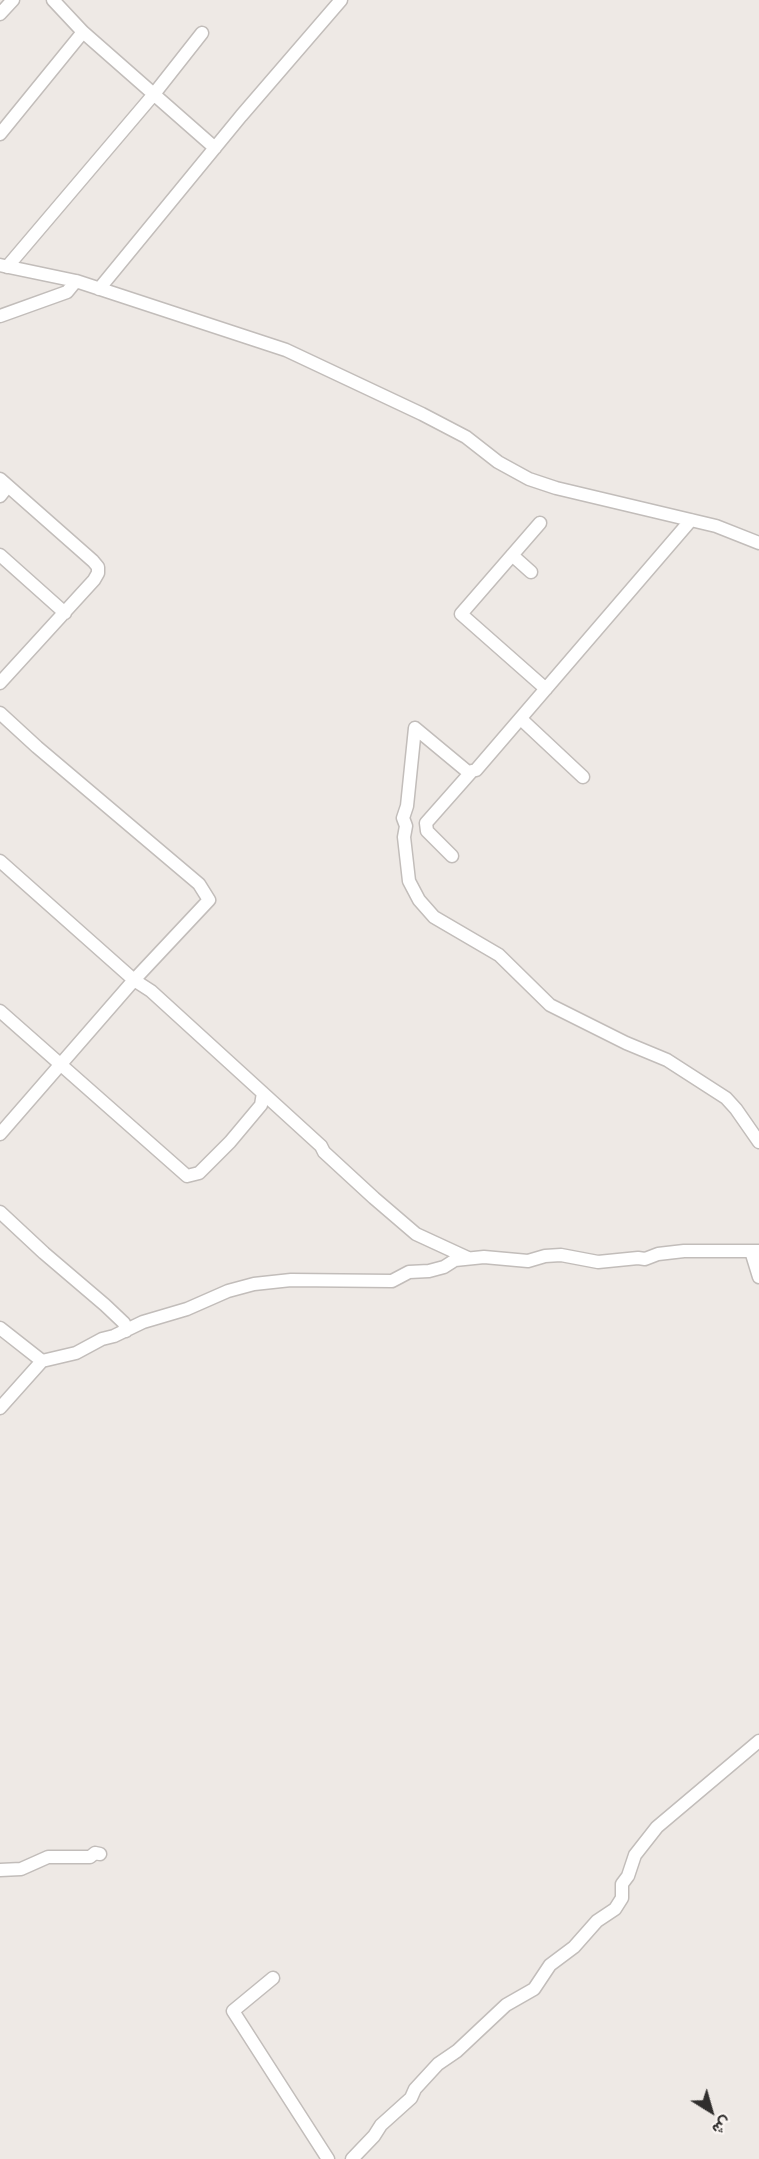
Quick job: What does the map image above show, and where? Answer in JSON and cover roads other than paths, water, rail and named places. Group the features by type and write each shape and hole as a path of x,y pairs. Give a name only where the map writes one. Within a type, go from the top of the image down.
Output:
{"street":[{"path":"0,14 13,0"},
{"path":"53,0 83,32 215,148"},
{"path":"99,289 341,0"},
{"path":"0,134 83,32"},
{"path":"202,33 154,94 4,266 76,281 286,350 457,433 498,462 528,479 556,488 716,526 759,543"},
{"path":"0,316 67,292 76,281"},
{"path":"0,683 65,613 98,573 98,567 3,487"},
{"path":"452,856 427,831 426,823 472,771 476,770 691,520"},
{"path":"540,523 461,614 546,689"},
{"path":"0,555 65,613"},
{"path":"512,555 531,572"},
{"path":"0,713 199,884 209,900 134,980 0,1134"},
{"path":"520,719 583,777"},
{"path":"472,771 468,772 415,728 407,806 403,818 406,826 404,837 409,881 419,900 434,916 499,955 550,1005 667,1060 726,1098 736,1108 759,1142"},
{"path":"0,861 134,980 151,991 416,1234 470,1258"},
{"path":"0,1011 188,1176 199,1173 238,1133 261,1105 262,1093"},
{"path":"0,1212 105,1305 124,1323 126,1331"},
{"path":"0,1408 42,1361 76,1353 142,1322 187,1309 228,1291 254,1284 291,1280 392,1281 409,1272 429,1271 444,1267 455,1260 470,1258 528,1261 545,1256 561,1255 598,1262 645,1259 658,1254 684,1251 714,1250 755,1251 759,1277"},
{"path":"0,1328 42,1361"},
{"path":"352,2159 374,2136 381,2125 411,2098 415,2089 438,2064 457,2051 506,2005 534,1989 550,1965 574,1947 597,1922 615,1909 622,1898 622,1884 628,1876 635,1855 657,1827 759,1740"},
{"path":"0,1870 21,1869 48,1857 90,1857 95,1853 100,1854"},
{"path":"273,1978 233,2011 328,2159"}]}
